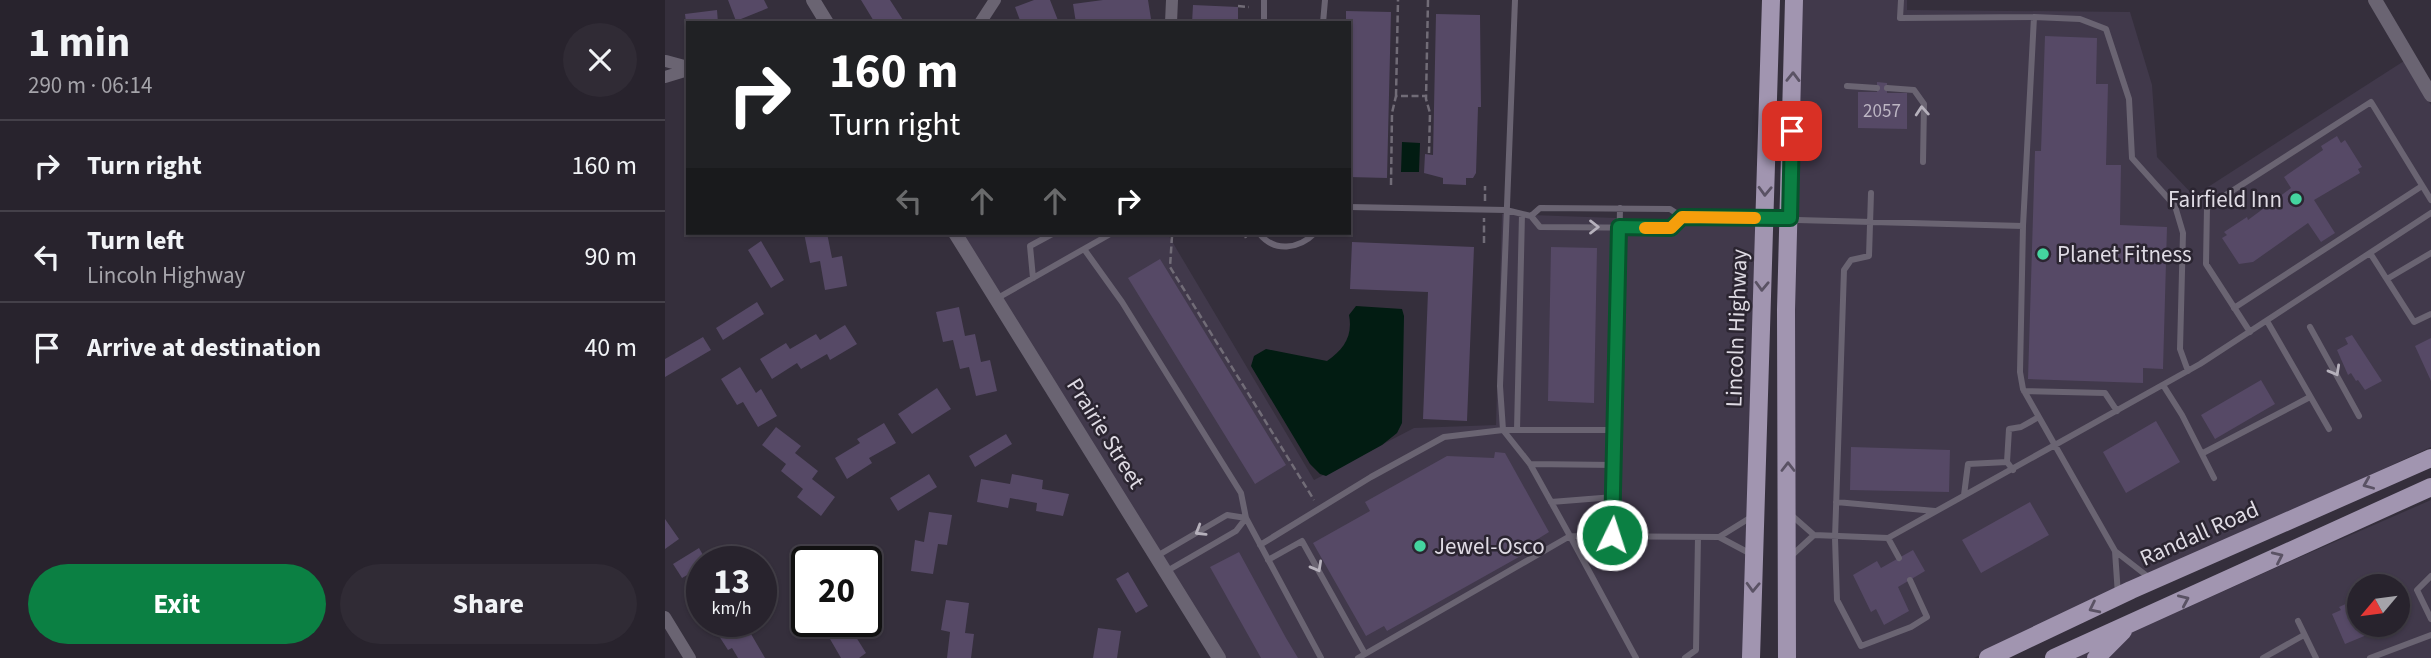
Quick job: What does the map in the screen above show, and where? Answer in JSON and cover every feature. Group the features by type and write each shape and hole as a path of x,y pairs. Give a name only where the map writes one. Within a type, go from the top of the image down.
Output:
{"main road":[{"name":"Lincoln Highway","path":"1751,658 1771,0"},
{"path":"1787,658 1786,310 1794,0"},
{"name":"Randall Road","path":"1988,657 2431,458"},
{"path":"2054,658 2431,487"},
{"path":"2096,658 2133,622"}],"street":[{"path":"813,0 821,21"},
{"path":"981,21 995,0"},
{"path":"1171,21 1172,0"},
{"path":"2375,0 2431,95"},
{"path":"666,60 686,68"},
{"path":"665,77 668,70 666,60"},
{"path":"665,77 686,70"},
{"name":"Prairie Street","path":"956,235 1219,658"},
{"path":"665,617 690,658"}],"lane":[{"path":"1264,0 1264,21"},
{"path":"1323,21 1325,0"},
{"path":"1515,0 1500,386 1503,430 1530,464 1636,658"},
{"path":"1901,0 1901,18 2080,19 2106,29 2129,99 2132,158 2175,206 2183,233 2180,349 2188,371"},
{"path":"2033,17 2023,226 2020,372 2024,391 2115,551 2153,581"},
{"path":"1847,86 1877,88"},
{"path":"1887,88 1914,90 1924,104 1923,162"},
{"path":"2250,332 2206,264 2207,207 2371,102 2431,200"},
{"path":"2234,308 2422,186"},
{"path":"1871,193 1869,256 1851,260 1844,270 1835,538 1837,600 1861,646 1912,627 1927,617 1910,580"},
{"path":"1351,207 1506,210 1531,216 1540,227 1671,228 1682,217"},
{"path":"1531,216 1540,208 1670,209 1682,217 2023,226"},
{"path":"1612,535 1620,208"},
{"path":"1787,512 1814,535 1835,538 1888,538 2188,371 2431,213"},
{"path":"1517,430 1522,214"},
{"path":"1034,278 1030,246 1050,235"},
{"path":"1095,235 1100,240"},
{"path":"995,300 1109,235"},
{"path":"1261,235 1272,244 1283,247 1305,242 1312,235"},
{"path":"1084,249 1122,302 1241,493 1245,518 1321,658"},
{"path":"2370,253 2413,322 2431,314"},
{"path":"2387,279 2431,253"},
{"path":"2267,321 2329,429"},
{"path":"2310,327 2359,416"},
{"path":"2162,385 2203,453 2214,478"},
{"path":"2024,391 2105,393 2117,411"},
{"path":"2203,453 2310,397"},
{"path":"2013,470 2007,461 2009,429 2021,427 2037,418"},
{"path":"1260,545 1371,477 1444,437 1503,430 1615,430"},
{"path":"1965,495 1968,464 2007,461"},
{"path":"1530,464 1615,465"},
{"path":"1551,502 1614,497"},
{"path":"1836,502 1935,511"},
{"path":"1157,556 1227,515 1245,518"},
{"path":"1719,537 1755,515"},
{"path":"1167,571 1236,531 1245,518"},
{"path":"1786,561 1814,535"},
{"path":"1268,560 1302,541 1362,656 1570,536 1719,537 1754,555"},
{"path":"1685,658 1696,650 1698,537"},
{"path":"1888,538 1899,558"},
{"path":"2115,551 2118,597"},
{"path":"2431,576 2417,590 2431,619"},
{"path":"2298,621 2316,658"},
{"path":"2263,658 2304,635"},
{"path":"2370,658 2431,635"}],"path":[{"path":"1391,185 1398,0"},
{"path":"1428,0 1426,96 1430,114 1429,153"},
{"path":"1238,6 1249,6"},
{"path":"1396,96 1426,96"},
{"path":"1172,236 1170,267 1314,500"}],"shaded area":[{"path":"1793,0 1907,0 1907,10 2130,12 2152,85 2157,157 2194,196 2404,61 2431,105 2431,447 1974,658 1793,658"},
{"path":"1402,142 1420,143 1419,172 1401,172"},
{"path":"1502,214 1758,223 1744,658 1225,658 961,235 1168,235 1314,480 1414,428 1496,425"},
{"path":"1356,306 1402,309 1402,423 1397,433 1382,445 1326,476 1310,464 1251,366 1254,356 1266,349 1327,361 1346,341 1350,329 1349,315"},
{"path":"2431,500 2431,658 2075,658 2273,569"}],"building":[{"path":"728,0 764,0 768,8 736,21"},
{"path":"861,0 890,0 903,20 894,21 874,21"},
{"path":"1034,0 1050,0 1058,21 1020,21 1015,7"},
{"path":"1103,0 1148,0 1151,19 1076,21 1073,4"},
{"path":"1193,5 1238,7 1238,21 1192,21"},
{"path":"717,10 718,21 686,23 685,14"},
{"path":"1346,11 1391,12 1387,178 1351,177 1351,21 1346,21"},
{"path":"1436,14 1480,15 1481,107 1478,107 1476,173 1473,178 1466,178 1466,185 1443,184 1443,178 1424,173 1425,154 1433,155"},
{"path":"2045,36 2097,38 2096,84 2108,84 2106,165 2121,165 2120,225 2167,227 2163,369 2143,368 2143,383 2028,379 2035,151 2041,151"},
{"path":"1877,82 1887,83 1887,93 1907,93 1907,129 1858,128 1858,92 1877,92"},
{"name":"Fairfield Inn","path":"2337,136 2341,143 2345,140 2362,167 2358,169 2360,173 2314,200 2335,233 2321,242 2308,223 2253,262 2239,264 2222,238 2227,235 2224,232 2247,217 2248,220 2291,188 2284,177 2323,150 2321,146"},
{"path":"804,235 827,235 832,258 842,256 847,286 825,290 820,261 810,263"},
{"path":"761,241 784,280 771,288 748,250"},
{"path":"1352,242 1474,247 1467,421 1423,419 1428,292 1350,289"},
{"path":"1551,247 1597,248 1594,403 1548,401"},
{"path":"1160,259 1286,465 1255,484 1128,278"},
{"path":"757,302 764,314 723,340 716,328"},
{"path":"959,307 965,336 975,334 981,362 990,360 997,391 976,396 969,367 960,369 953,340 943,342 936,312"},
{"path":"845,325 857,344 830,360 827,354 801,369 797,363 772,379 760,359 786,343 790,349 816,334 820,340"},
{"path":"2352,335 2382,381 2365,390 2351,373 2348,375 2337,350 2348,344 2345,338"},
{"path":"703,337 711,350 665,377 665,359"},
{"path":"2431,338 2431,381 2415,346"},
{"path":"740,367 756,393 761,389 777,416 758,427 743,402 737,405 721,379"},
{"path":"2261,380 2275,404 2215,439 2201,415"},
{"path":"937,388 951,409 912,434 898,414"},
{"path":"2156,421 2180,462 2126,493 2103,452"},
{"path":"884,423 896,443 869,458 872,463 847,479 835,458 860,443 857,439"},
{"path":"776,427 801,446 795,453 818,471 812,479 835,497 821,516 797,497 803,489 781,471 786,464 762,445"},
{"path":"1006,434 1012,444 975,467 969,456"},
{"path":"1851,447 1950,450 1949,492 1850,490"},
{"name":"Jewel-Osco","path":"1495,452 1505,453 1549,532 1523,548 1526,553 1387,631 1384,626 1366,636 1313,543 1370,511 1365,502 1447,456 1494,458"},
{"path":"929,474 937,487 898,511 890,498"},
{"path":"1012,474 1043,480 1042,489 1069,494 1063,516 1036,511 1037,503 1010,498 1008,508 977,502 981,479 1010,484"},
{"path":"2030,502 2049,535 1981,573 1962,540"},
{"path":"929,512 952,515 947,545 938,544 933,574 911,571 915,540 924,542"},
{"path":"665,519 679,539 665,549"},
{"path":"1913,550 1925,571 1898,587 1909,611 1884,625 1876,609 1871,612 1853,575 1877,561 1881,568"},
{"path":"1239,552 1298,658 1261,658 1210,567"},
{"path":"686,556 686,576 682,578 673,564"},
{"path":"1128,572 1148,606 1136,613 1116,579"},
{"path":"946,600 969,603 965,633 974,634 971,658 947,658 950,632 941,630"},
{"path":"2347,603 2347,637 2362,637 2345,644 2332,614 2341,610 2339,607"},
{"path":"1098,628 1121,631 1117,658 1093,658"},
{"path":"720,637 753,637 765,658 738,658 732,648 728,650"},
{"path":"856,637 866,653 859,658 841,658 830,639"}],"slow traffic":[{"path":"1645,228 1671,228 1682,217 1755,218"}],"place":[{"name":"Fairfield Inn","path":"2296,199"},
{"name":"Planet Fitness","path":"2043,254"},
{"name":"Jewel-Osco","path":"1420,546"}],"route":[{"path":"1612,535 1619,227 1671,228 1682,217 1790,218 1792,131"}]}
